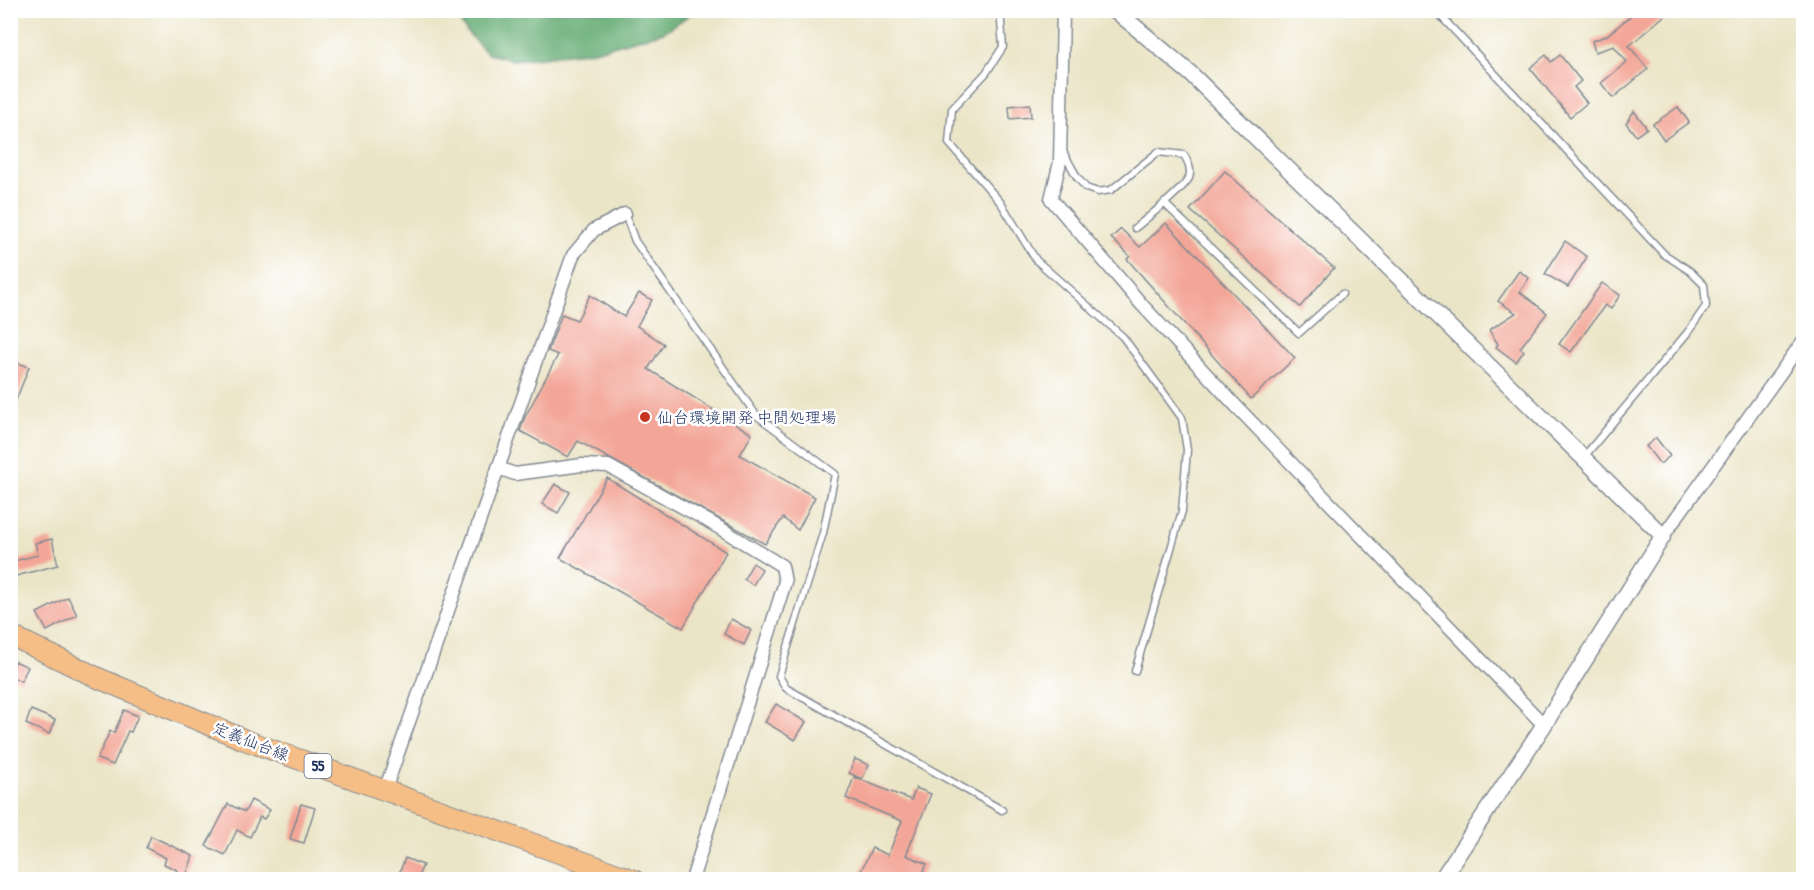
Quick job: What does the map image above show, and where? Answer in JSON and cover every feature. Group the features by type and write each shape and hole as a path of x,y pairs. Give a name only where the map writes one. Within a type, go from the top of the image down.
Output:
{"main road":[{"name":"定義仙台線","path":"10,635 98,678 244,740 634,879"}],"street":[{"path":"1063,10 1061,147 1060,162 1051,199 1143,306 1235,405 1544,725"},
{"path":"1115,10 1191,74 1663,536"},
{"path":"385,790 573,255 594,230 626,214"},
{"path":"1441,879 1544,725 1663,536 1798,357 1803,340"},
{"path":"498,468 515,474 582,465 608,466 708,521 782,566 786,582 692,879"}],"lane":[{"path":"1000,10 1003,47 986,73 952,109 949,143 1001,203 1036,260 1123,337 1182,418 1187,450 1182,511 1135,671"},
{"path":"1435,10 1664,254 1690,271 1704,285 1706,306 1700,315 1583,458"},
{"path":"1061,147 1077,177 1086,188 1098,192 1111,190 1158,152 1184,156 1190,164 1189,177 1180,189 1135,228"},
{"path":"1164,203 1299,333 1342,294"},
{"path":"626,214 635,241 756,415 834,474 823,533 779,676 786,688 1002,810"}],"green space":[{"path":"452,11 695,11 664,32 594,51 514,60 488,54 468,33"}],"building":[{"path":"1638,10 1671,10 1629,46 1648,69 1613,98 1601,83 1627,62 1614,46 1595,52 1592,41 1606,36"},
{"path":"1546,55 1551,62 1560,55 1581,81 1574,87 1587,103 1570,117 1530,68"},
{"path":"1030,104 1031,117 1010,119 1009,106"},
{"path":"1678,107 1689,122 1664,140 1653,124"},
{"path":"1634,111 1647,128 1636,136 1626,123"},
{"path":"1225,171 1334,268 1300,307 1190,210"},
{"path":"1166,223 1295,358 1251,399 1127,259 1130,256 1111,238 1121,229 1140,247"},
{"path":"1565,241 1587,257 1568,287 1545,274"},
{"path":"1519,271 1529,278 1520,292 1547,313 1520,348 1524,351 1516,362 1496,347 1498,344 1489,330 1516,313 1498,301"},
{"path":"1602,283 1620,295 1611,309 1605,305 1571,352 1559,344"},
{"path":"639,293 652,300 637,326 664,344 648,369 752,434 740,455 815,497 798,530 783,518 765,544 578,441 568,457 520,431 558,355 548,351 562,314 577,320 590,295 624,317"},
{"path":"10,360 29,367 11,413 10,413"},
{"path":"1656,438 1670,456 1660,464 1646,446"},
{"path":"607,478 726,552 683,628 560,558"},
{"path":"555,484 570,492 558,513 542,504"},
{"path":"52,539 58,565 12,577 10,562 38,555 35,543"},
{"path":"753,563 762,569 753,585 744,579"},
{"path":"68,597 77,615 47,631 37,613"},
{"path":"731,619 751,630 744,645 724,634"},
{"path":"15,661 28,667 21,681 10,676 10,670"},
{"path":"776,704 806,722 795,740 765,722"},
{"path":"31,710 55,720 49,734 26,724"},
{"path":"124,710 138,716 131,732 128,731 113,765 97,759 110,731 114,733"},
{"path":"855,759 869,765 862,779 849,773"},
{"path":"854,777 911,800 916,788 931,794 906,855 927,864 920,879 857,879 872,848 888,855 902,821 846,798"},
{"path":"251,800 270,810 264,819 260,817 250,837 237,830 225,855 206,846 228,804 245,812"},
{"path":"301,804 315,808 304,843 290,839"},
{"path":"151,836 193,856 185,879 175,877 177,870 164,864 166,858 146,848"},
{"path":"405,858 423,865 417,879 397,879"}],"place":[{"name":"仙台環境開発 中間処理場","path":"645,417"}]}
